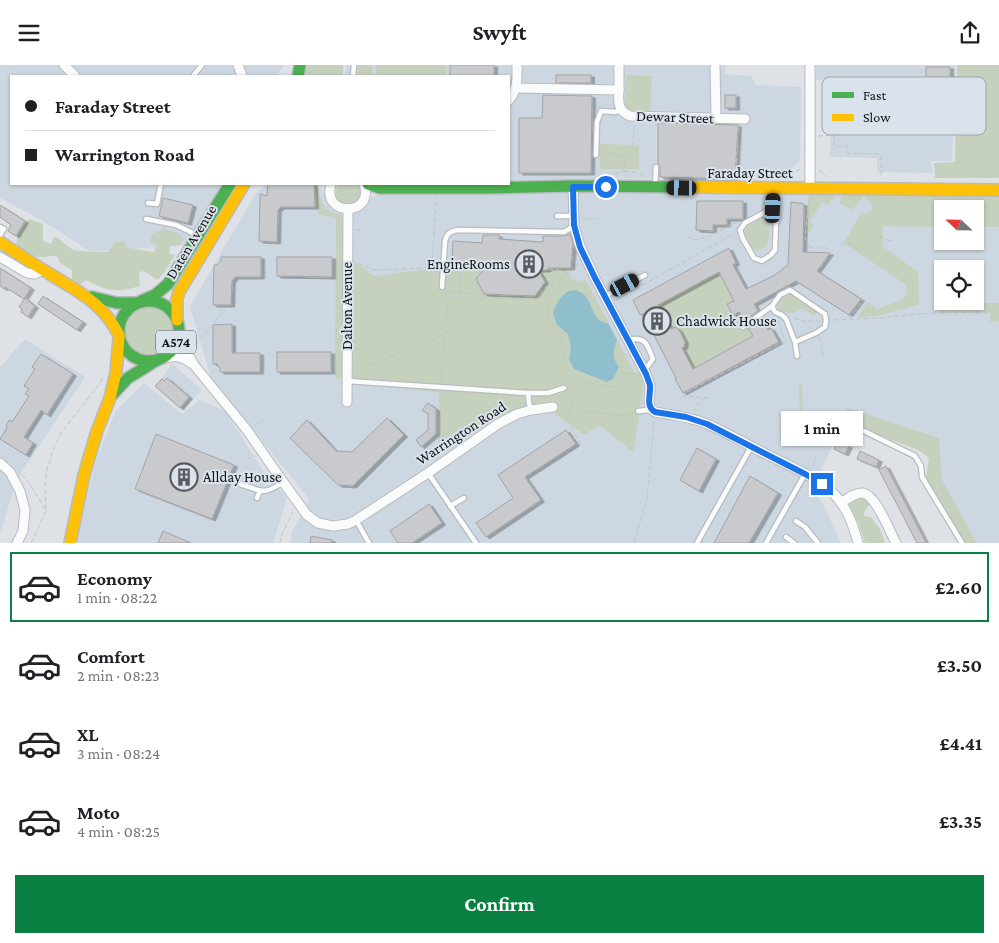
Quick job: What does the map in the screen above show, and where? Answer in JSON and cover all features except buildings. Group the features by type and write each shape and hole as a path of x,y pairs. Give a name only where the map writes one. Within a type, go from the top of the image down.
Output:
{"street":[{"path":"64,65 74,75"},
{"path":"510,99 516,88 518,65"},
{"name":"Dewar Street","path":"619,65 619,105 622,112 627,115 634,117 742,119"},
{"path":"715,65 716,118"},
{"path":"810,65 810,188"},
{"path":"516,88 620,90"},
{"name":"Daten Avenue","path":"139,302 155,295 168,284 229,185"},
{"name":"Daten Avenue","path":"177,322 177,299 179,292 243,185"},
{"path":"365,198 366,185"},
{"name":"Faraday Street","path":"370,185 380,188 655,187 999,190"},
{"path":"330,186 330,195 334,204 343,209 358,207 369,194 380,188"},
{"path":"573,187 574,220 580,247 644,370 650,387 651,409 655,412 686,417 707,424 822,484 832,492 848,513 858,543"},
{"name":"Dalton Avenue","path":"347,402 348,209"},
{"name":"A574","path":"0,242 42,270 87,296 104,310 114,324 123,347 130,354 139,359 149,361 158,359"},
{"path":"0,257 27,273 35,275 42,270"},
{"name":"A574","path":"87,296 110,302 150,301 160,303 168,308 177,322 177,341 173,348 128,378 110,398"},
{"name":"A574","path":"70,543 84,475 97,431 110,398 116,373 121,319 126,311 139,302"},
{"name":"Warrington Road","path":"177,322 184,346 194,365 247,430 307,515 325,525 348,524 356,520 498,424 517,414 553,407"},
{"name":"Warrington Road","path":"158,359 170,356 180,357 194,365"},
{"path":"0,463 10,472 20,491 25,510 23,531 17,543"},
{"path":"841,503 860,493 867,495 876,503 896,543"}],"lane":[{"path":"194,75 202,65"},
{"path":"596,153 597,122 600,111 622,112"},
{"path":"655,187 656,167"},
{"path":"148,203 157,204 161,185"},
{"path":"773,208 745,223 740,230 754,258 762,261 775,250 774,189"},
{"path":"442,287 445,241 446,235 450,232 457,230 564,232 574,220 557,216"},
{"path":"146,219 176,225 198,236"},
{"path":"0,227 4,229 0,235"},
{"path":"607,300 645,275"},
{"path":"743,327 772,306 780,295 790,290 825,314 826,320 825,327 796,341"},
{"path":"772,306 775,312 786,319 796,341 797,356"},
{"path":"626,336 646,341 653,359 644,370"},
{"path":"347,378 528,393 548,393 564,388"},
{"path":"528,393 531,410"},
{"path":"638,411 651,409"},
{"path":"864,431 915,456 921,467 922,477 962,543"},
{"path":"697,543 751,447"},
{"path":"428,473 476,543"},
{"path":"766,543 805,474"},
{"path":"240,483 260,491 270,491 283,482"},
{"path":"258,498 260,491"},
{"path":"450,506 464,498"},
{"path":"356,520 369,543"},
{"path":"796,521 805,527 818,543"},
{"path":"786,537 794,543"}],"path":[{"path":"622,112 625,121 634,124 633,146 625,158 624,171"},
{"path":"736,175 742,119"},
{"path":"986,125 999,125"},
{"path":"810,136 834,135 834,146 847,146 847,153 881,154 881,181"},
{"path":"596,153 604,152 625,158"},
{"path":"790,181 794,172 804,168"},
{"path":"816,168 823,172 829,181"},
{"path":"608,174 624,171 641,174 643,179"},
{"path":"810,188 805,238 810,252"},
{"path":"348,259 375,270 428,268 432,265 437,194"},
{"path":"574,220 598,219"},
{"path":"687,237 696,240 702,237 704,239 740,221 745,223"},
{"path":"353,230 363,230"},
{"path":"607,300 740,230"},
{"path":"841,245 850,245 857,249 862,249 876,236 891,241"},
{"path":"810,248 824,247 832,252 818,269"},
{"path":"440,387 449,292 482,294 483,297 536,300 545,288 569,273 586,258"},
{"path":"459,293 462,263"},
{"path":"426,264 428,268"},
{"path":"548,269 569,273"},
{"path":"557,279 562,285 552,294 548,303 549,319 560,338 564,359 569,371 581,381 606,387 630,387 651,409 646,499 634,543"},
{"path":"545,288 552,294"},
{"path":"347,378 444,335 483,297"},
{"path":"849,319 863,300"},
{"path":"195,345 211,327 220,313"},
{"path":"626,336 616,349 617,362 625,374 639,374 644,370"},
{"path":"32,543 46,511 45,485 47,470 54,447 61,433 100,383 105,372"},
{"path":"620,386 625,374"},
{"path":"564,388 581,381"},
{"path":"581,381 567,416 568,423 581,444"},
{"path":"690,396 710,397"},
{"path":"694,408 705,398"},
{"path":"553,407 556,412 587,412 630,416 638,411"},
{"path":"252,428 263,420"},
{"path":"246,458 252,458 258,454"},
{"path":"813,466 816,457"},
{"path":"16,469 29,483 46,511"},
{"path":"280,543 290,516 300,505"}],"shaded area":[{"path":"0,65 284,65 278,75 10,75 10,185 222,185 188,245 91,252 38,218 0,198"},
{"path":"346,65 725,65 725,74 751,76 755,85 801,87 800,160 785,176 510,180 510,75 345,75"},
{"path":"816,65 955,65 955,77 822,77 822,80 816,80"},
{"path":"831,135 953,135 952,161 931,161 933,173 877,172 877,158 830,157"},
{"path":"267,185 315,185 342,206 371,198 384,191 999,192 999,543 967,543 935,491 933,443 849,410 812,488 823,504 841,543 290,543 292,532 309,499 211,378 190,306 256,193"},
{"path":"25,339 85,377 23,470 12,494 0,532 0,365"},
{"path":"172,364 202,390 182,410 155,386"},
{"path":"144,383 182,414 200,400 226,412 261,468 287,498 273,543 76,543 96,461 115,412"}],"green space":[{"path":"305,65 343,65 343,75 305,75"},
{"path":"358,65 372,65 372,75 358,75"},
{"path":"376,65 446,65 446,75 376,75"},
{"path":"957,65 999,65 999,178 935,178 934,163 955,162 956,135 986,135 986,77 957,77"},
{"path":"626,75 652,76 650,113 625,111"},
{"path":"600,144 639,145 639,169 600,169"},
{"path":"314,185 318,185 319,194 325,209 342,216 343,260 354,261 374,276 429,269 452,261 461,262 464,265 466,262 488,264 476,279 484,294 535,296 545,282 538,270 566,268 573,279 579,281 586,280 634,372 643,375 643,392 633,452 599,425 584,435 542,404 508,412 439,454 439,393 335,378 336,218 318,214"},
{"path":"338,185 358,185 360,193 358,199 348,203 337,199 335,193"},
{"path":"809,194 835,195 834,200 832,199 828,205 822,202 809,222 814,225 806,236"},
{"path":"843,194 864,196 852,210 839,203"},
{"path":"999,194 999,227 984,227 984,200 934,200 934,227 883,226 882,246 918,272 919,305 877,316 858,317 867,302 877,309 904,299 907,292 905,284 844,243 860,215 870,212 873,206 864,196"},
{"path":"769,215 769,237 766,247 754,251 746,238 745,227 756,219"},
{"path":"29,219 43,224 43,241 51,244 55,236 73,250 108,252 115,242 125,241 127,248 154,252 157,245 150,242 152,234 164,228 179,234 184,239 180,245 170,246 169,254 175,255 158,280 143,271 139,273 140,286 124,290 112,290 86,280 79,285 72,282 72,270 60,263 58,257 35,256 16,246 18,234"},
{"path":"719,272 737,307 735,308 731,302 727,305 733,315 737,313 738,309 753,336 693,369 682,348 684,344 681,333 675,327 671,329 658,305"},
{"path":"791,293 816,310 818,314 812,315 803,308 793,313 779,311 778,304 780,299 783,295"},
{"path":"984,303 999,303 999,321 990,322 990,312 939,313 939,310 984,310"},
{"path":"149,306 158,308 166,313 171,321 173,330 171,339 166,347 158,352 149,354 140,352 132,347 127,339 125,330 127,321 132,313 140,308"},
{"path":"799,383 802,383 803,431 800,431"},
{"path":"847,408 939,438 942,480 977,543 964,543 926,477 929,458 918,450 861,428 856,433 839,426"},
{"path":"863,497 872,502 864,512 864,516 871,517 876,523 884,543 865,543 849,503"}],"water":[{"path":"576,290 586,297 596,317 608,323 617,340 614,354 619,367 613,379 607,382 574,369 569,359 571,347 568,334 557,325 553,313 557,303 568,291"}],"traffic: fast":[{"path":"298,75 300,65"},
{"path":"141,301 155,295 168,284 229,185"},
{"path":"371,185 380,188 685,187"},
{"path":"92,297 117,303 137,303"},
{"path":"149,301 166,306 174,314 179,331 174,348 166,356 149,361 132,356 124,348 119,331 124,314 132,306 149,301"},
{"path":"112,395 128,378 157,360"}],"traffic: slow":[{"path":"177,320 179,292 243,185"},
{"path":"685,187 999,190"},
{"path":"0,242 81,293 98,306 119,335"},
{"path":"70,543 84,475 97,431 110,398 116,373 119,337"}],"place":[{"name":"EngineRooms","path":"529,264"},
{"name":"Chadwick House","path":"657,321"},
{"name":"Allday House","path":"184,477"}],"route":[{"path":"606,187 573,187 574,225 580,247 646,374 650,387 649,403 651,409 655,412 686,417 707,424 822,484"}]}
